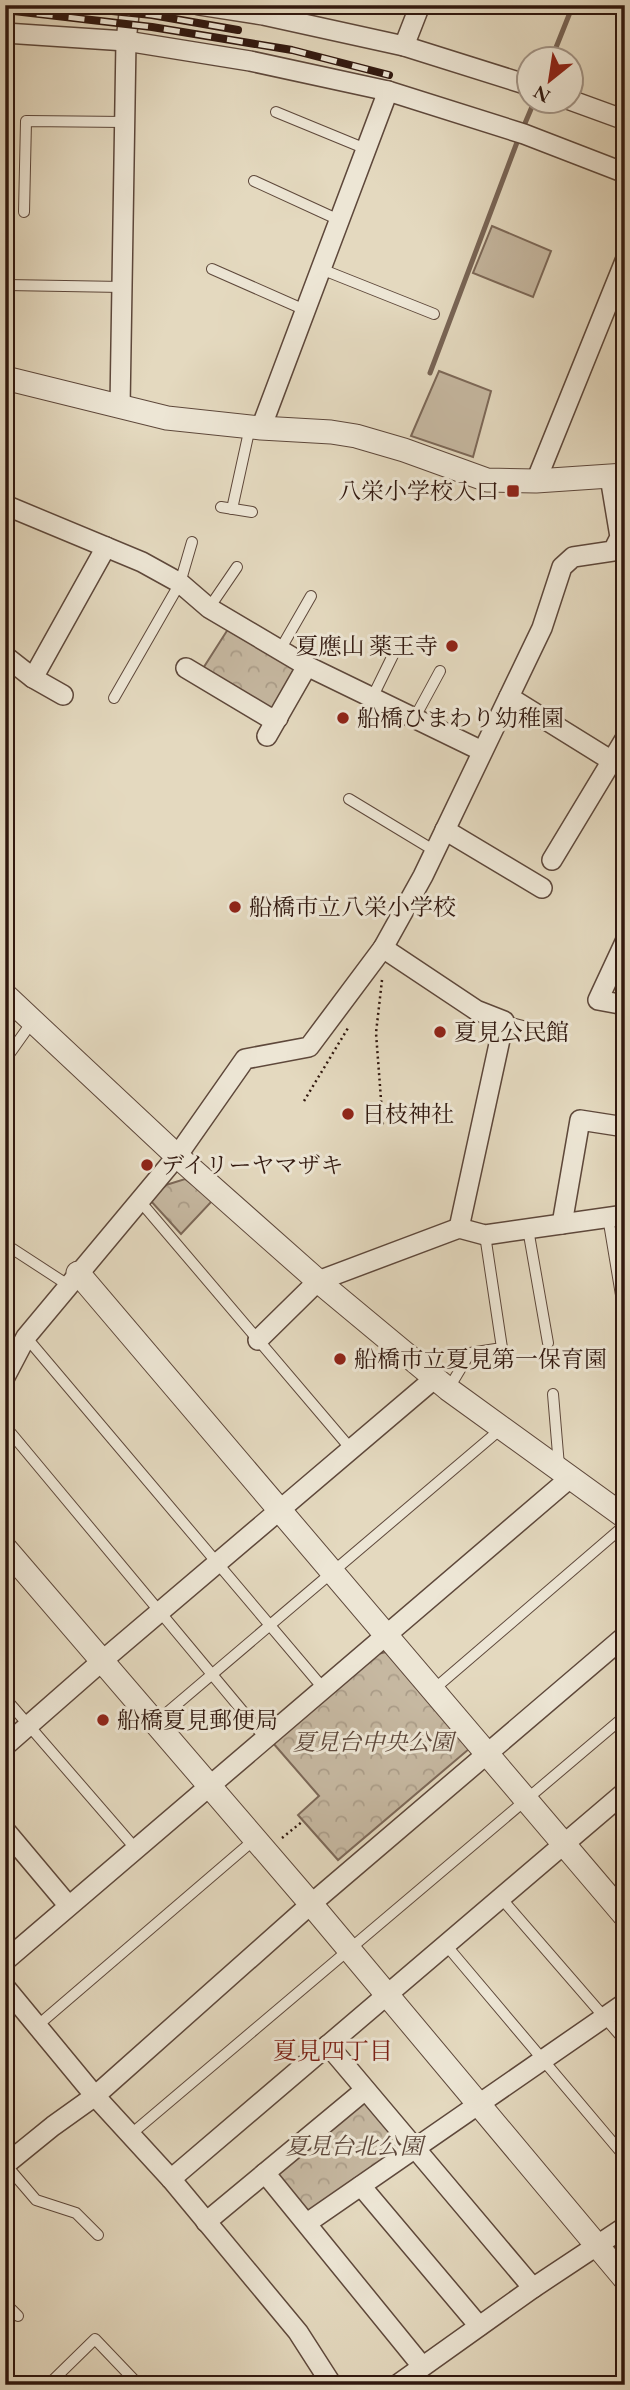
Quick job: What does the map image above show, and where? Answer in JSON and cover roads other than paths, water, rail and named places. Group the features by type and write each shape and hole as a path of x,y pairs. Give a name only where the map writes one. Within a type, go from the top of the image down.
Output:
{"street":[{"path":"120,407 126,41 130,5"},
{"path":"199,5 262,15 404,46 514,81"},
{"path":"404,46 420,5"},
{"path":"5,33 126,41 250,61 388,91 524,134 625,173"},
{"path":"255,428 305,310 388,91"},
{"path":"584,105 625,120"},
{"path":"536,481 625,261"},
{"path":"5,379 167,418 356,436 487,480 536,481 617,476 620,537 613,551 573,557 562,567 542,628 435,850 383,948 309,1047 245,1059 177,1156 26,1337 11,1350 5,1377"},
{"path":"5,505 142,562 180,583 209,608 307,666 482,751"},
{"path":"33,678 106,547"},
{"path":"5,656 33,678 63,695"},
{"path":"267,736 307,666"},
{"path":"186,668 268,717 278,718"},
{"path":"509,697 617,765"},
{"path":"552,860 617,765 625,739"},
{"path":"444,830 542,888"},
{"path":"625,942 598,1000 625,1005"},
{"path":"383,948 476,1010 504,1021 459,1228"},
{"path":"6,997 177,1156 318,1281 442,1383 625,1517"},
{"path":"562,1224 580,1119 625,1127"},
{"path":"258,1340 318,1281 459,1228 485,1235 616,1216"},
{"path":"73,1279 280,1509 625,1916"},
{"path":"5,1746 351,1449 442,1383"},
{"path":"5,1961 385,1636 565,1474"},
{"path":"5,1548 261,1845 625,2279"},
{"path":"485,1752 625,1623"},
{"path":"6,2165 94,2095 308,1901 625,1636"},
{"path":"171,2179 624,1795"},
{"path":"5,1830 68,1905"},
{"path":"5,1987 94,2095 171,2179 299,2332 332,2385"},
{"path":"307,2223 625,2003"},
{"path":"328,2045 533,2288"},
{"path":"206,2222 365,2090"},
{"path":"265,2173 422,2366"},
{"path":"361,2186 478,2326"},
{"path":"397,2385 478,2326 625,2227"}],"lane":[{"path":"276,112 366,149"},
{"path":"24,212 26,121 125,122"},
{"path":"254,181 339,220"},
{"path":"212,269 305,310"},
{"path":"321,269 434,314"},
{"path":"8,285 122,287"},
{"path":"252,512 226,508 255,428"},
{"path":"114,698 180,583 192,541"},
{"path":"209,608 237,567"},
{"path":"280,650 312,596"},
{"path":"372,698 395,651"},
{"path":"414,719 440,671"},
{"path":"349,799 435,850"},
{"path":"504,1021 546,1032"},
{"path":"5,1060 32,1022"},
{"path":"139,1200 351,1449"},
{"path":"616,1216 625,1319"},
{"path":"528,1228 548,1343"},
{"path":"442,1383 470,1353 502,1348 485,1235"},
{"path":"5,1244 73,1279"},
{"path":"26,1337 323,1688"},
{"path":"553,1394 565,1474"},
{"path":"5,1426 265,1738"},
{"path":"156,1723 502,1428"},
{"path":"433,1691 625,1525"},
{"path":"5,1698 135,1848"},
{"path":"130,2135 625,1716"},
{"path":"37,2026 261,1845"},
{"path":"501,1898 625,2041"},
{"path":"446,1945 625,2157"},
{"path":"6,2165 36,2200 76,2213 98,2235"},
{"path":"5,2303 18,2316"},
{"path":"48,2385 95,2339 137,2383 135,2385"}],"waterway":[{"path":"557,46 573,5"},
{"path":"523,128 528,116"},
{"path":"430,373 519,137"}],"railway":[{"path":"82,8 152,15 238,30"},
{"path":"5,10 152,27 292,50 389,75"}],"place":[{"name":"八栄小学校入口","path":"513,491"},
{"name":"夏應山 薬王寺","path":"452,646"},
{"name":"船橋ひまわり幼稚園","path":"343,718"},
{"name":"船橋市立八栄小学校","path":"235,907"},
{"name":"夏見公民館","path":"440,1032"},
{"name":"日枝神社","path":"348,1114"},
{"name":"デイリーヤマザキ","path":"147,1165"},
{"name":"船橋市立夏見第一保育園","path":"340,1359"},
{"name":"船橋夏見郵便局","path":"103,1720"}],"district":[{"name":"夏見四丁目","path":"333,2050"}],"park label":[{"name":"夏見台中央公園","path":"373,1742"},
{"name":"夏見台北公園","path":"354,2146"}]}
